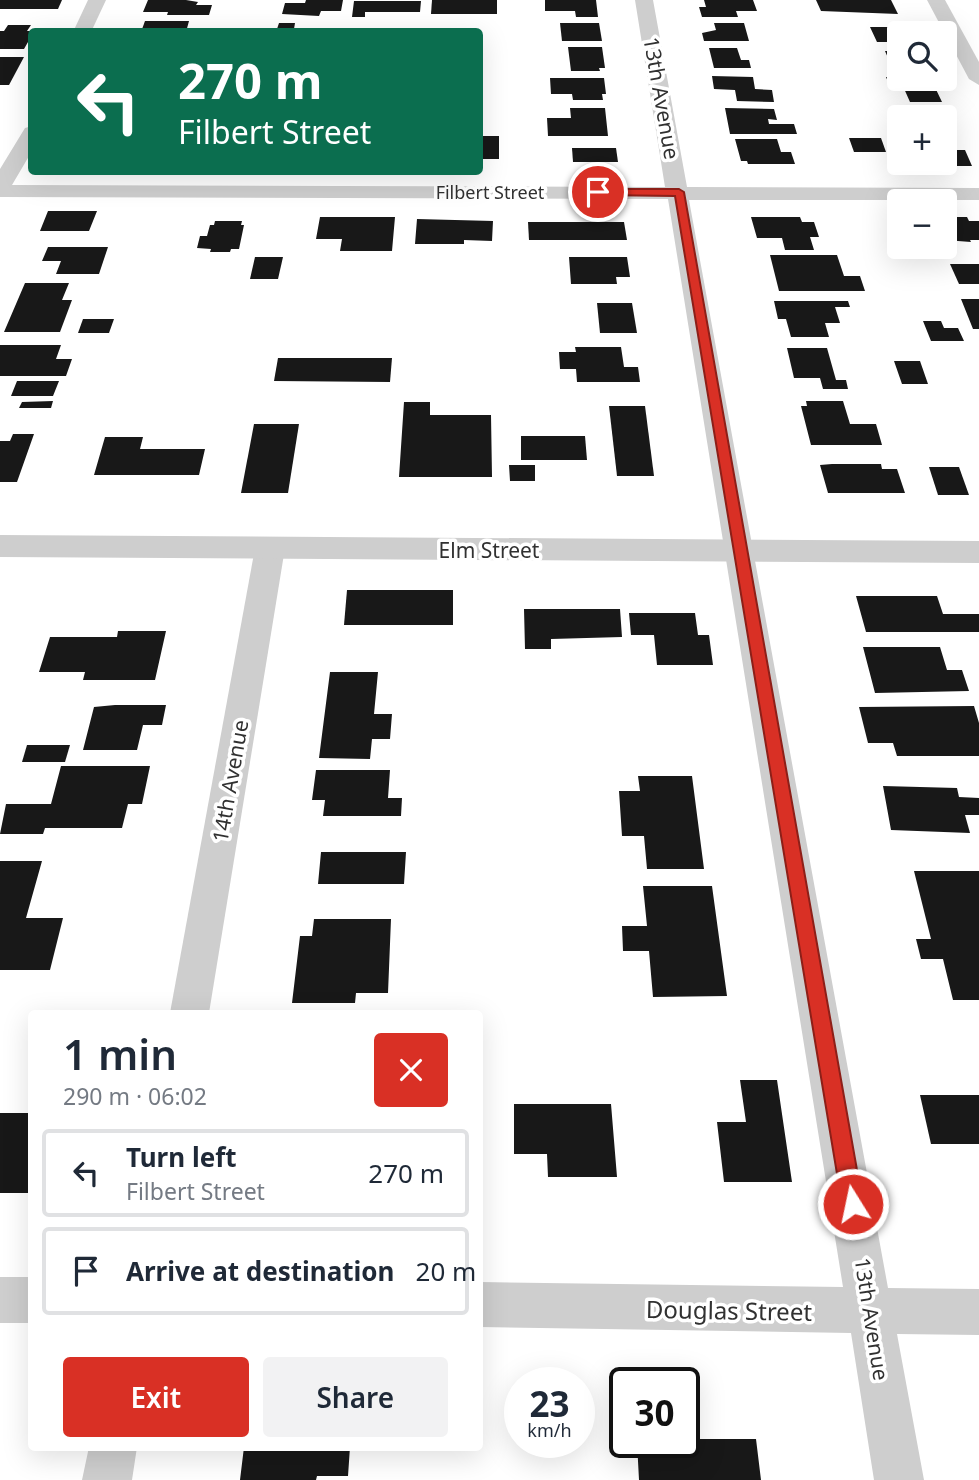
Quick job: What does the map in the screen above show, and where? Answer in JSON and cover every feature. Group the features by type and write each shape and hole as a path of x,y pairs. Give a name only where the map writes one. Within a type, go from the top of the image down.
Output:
{"street":[{"path":"84,28 97,0"},
{"name":"13th Avenue","path":"644,0 899,1480"},
{"path":"936,0 979,79"},
{"path":"0,189 28,139"},
{"name":"Filbert Street","path":"0,189 979,194"},
{"name":"Elm Street","path":"0,546 979,552"},
{"name":"14th Avenue","path":"190,1010 270,548"},
{"path":"0,1300 28,1300"},
{"name":"Douglas Street","path":"483,1305 872,1313 979,1312"},
{"path":"107,1480 112,1451"}],"building":[{"path":"0,0 62,0 58,9 0,9"},
{"path":"148,0 186,0 198,2 196,5 212,5 209,15 167,15 168,12 143,12"},
{"path":"306,0 343,0 341,11 321,11 319,16 282,14 285,3 305,3"},
{"path":"432,0 497,0 497,14 431,14"},
{"path":"545,0 596,0 598,17 576,17 575,11 545,11"},
{"path":"704,0 753,0 757,11 736,11 738,17 702,17 699,7 706,7"},
{"path":"816,0 891,0 898,14 821,11"},
{"path":"354,1 421,1 420,12 365,12 365,17 352,17"},
{"path":"145,21 189,21 187,28 142,28"},
{"path":"279,23 295,23 294,28 277,28"},
{"path":"560,23 599,23 602,41 562,41"},
{"path":"714,23 744,23 749,41 704,41 702,33 716,30"},
{"path":"8,25 31,25 27,31 28,42 24,49 0,49 0,31 4,31"},
{"path":"870,27 887,27 887,42 877,42"},
{"path":"568,47 602,47 605,68 599,68 600,71 571,71"},
{"path":"709,48 737,48 741,60 749,60 751,68 714,68"},
{"path":"0,57 24,57 9,85 0,85"},
{"path":"712,76 753,77 755,89 772,90 774,102 737,101 735,90 714,89"},
{"path":"550,78 604,78 606,94 602,94 603,100 573,100 572,94 551,94"},
{"path":"905,91 937,91 942,102 910,102"},
{"path":"570,108 605,108 608,136 548,136 547,118 571,118"},
{"path":"725,108 774,109 777,120 768,119 769,124 794,124 797,134 730,134"},
{"path":"483,136 499,136 499,159 483,159"},
{"path":"849,138 881,138 886,152 854,152"},
{"path":"735,139 777,139 781,152 791,152 795,164 748,164 747,161 741,161"},
{"path":"572,148 616,148 618,162 573,162"},
{"path":"957,150 965,150 972,166 957,166"},
{"path":"48,211 97,211 89,231 40,231"},
{"path":"320,217 395,217 392,251 340,251 342,239 316,239"},
{"path":"751,217 800,217 802,222 814,222 819,237 810,237 814,250 785,250 782,238 757,238"},
{"path":"957,217 979,221 979,240 970,240 971,242 957,241"},
{"path":"417,219 493,221 492,241 415,244"},
{"path":"215,221 242,221 241,225 244,225 239,249 210,252 211,249 197,248 200,236 207,236 210,225 214,225"},
{"path":"528,222 624,222 627,240 529,240"},
{"path":"48,247 108,247 99,274 56,274 61,261 42,261"},
{"path":"770,255 837,255 844,276 860,276 865,291 779,291"},
{"path":"255,257 283,257 278,279 250,279"},
{"path":"569,257 627,257 630,277 616,277 617,284 571,284"},
{"path":"950,264 979,264 979,284 959,284"},
{"path":"25,283 69,283 62,300 72,300 60,332 4,332"},
{"path":"961,299 979,299 979,329 973,329"},
{"path":"774,301 848,301 850,307 835,307 840,323 825,323 829,337 791,337 786,319 778,319"},
{"path":"597,303 632,303 637,333 600,333"},
{"path":"83,319 114,319 109,333 78,333"},
{"path":"923,321 941,321 944,328 958,328 964,341 931,341"},
{"path":"0,345 61,345 56,359 72,359 66,376 0,376"},
{"path":"575,347 621,347 624,367 638,367 640,382 577,382 576,369 560,369 559,352 576,352"},
{"path":"787,348 827,348 836,380 846,380 848,389 823,389 820,378 794,378"},
{"path":"278,358 392,358 390,382 274,381"},
{"path":"894,361 920,361 928,384 902,384"},
{"path":"17,381 59,381 53,396 11,396"},
{"path":"53,401 51,408 19,408 22,402"},
{"path":"806,401 843,401 850,424 876,424 882,445 811,445 801,406 807,406"},
{"path":"404,402 430,402 430,415 491,415 492,477 399,477"},
{"path":"609,406 645,406 654,476 617,476"},
{"path":"254,424 299,424 288,493 241,493"},
{"path":"13,434 34,434 17,482 0,482 0,441 10,441"},
{"path":"521,436 585,436 587,460 521,460"},
{"path":"105,437 143,437 140,449 205,449 199,475 94,475"},
{"path":"881,464 882,469 897,469 905,493 828,493 820,465"},
{"path":"509,465 535,465 535,481 510,481"},
{"path":"929,467 959,467 969,495 938,495"},
{"path":"347,590 453,590 453,625 344,625"},
{"path":"856,596 937,596 943,614 979,614 979,632 866,632"},
{"path":"524,609 620,609 622,637 551,639 551,649 525,649"},
{"path":"629,613 695,613 698,635 709,635 713,665 657,665 654,635 631,635"},
{"path":"118,631 166,631 155,680 83,680 85,672 39,672 50,637 117,637"},
{"path":"863,647 940,647 947,670 962,670 969,691 875,693"},
{"path":"330,672 378,672 374,714 392,714 390,739 372,739 370,759 319,758"},
{"path":"166,705 162,725 143,725 137,750 83,750 94,707"},
{"path":"974,706 979,723 979,756 897,756 893,743 868,743 859,707"},
{"path":"27,745 70,745 65,762 22,762"},
{"path":"61,766 150,766 142,804 128,804 122,828 45,828 43,834 0,834 6,804 51,804"},
{"path":"316,770 390,770 388,798 402,798 401,816 323,816 325,800 312,800"},
{"path":"638,776 692,776 704,869 647,869 644,836 622,836 619,791 640,791"},
{"path":"883,786 957,788 959,797 979,798 979,815 965,815 970,833 891,830"},
{"path":"321,852 406,852 404,884 318,884"},
{"path":"0,861 42,861 26,918 63,918 50,970 0,970"},
{"path":"914,871 979,871 979,1000 953,1000 943,959 921,959 916,939 931,939"},
{"path":"643,886 712,886 727,996 653,997 649,951 623,951 622,926 647,926"},
{"path":"314,919 391,919 388,993 356,993 355,1003 292,1003 300,936 312,936"},
{"path":"740,1080 777,1080 792,1182 724,1182 717,1122 746,1122"},
{"path":"920,1095 979,1095 979,1144 931,1144"},
{"path":"514,1104 611,1104 617,1177 548,1177 547,1154 514,1154"},
{"path":"0,1113 28,1113 28,1193 0,1193"},
{"path":"700,1439 756,1439 761,1480 639,1480 638,1458 700,1458"},
{"path":"244,1451 350,1451 348,1476 317,1476 316,1480 240,1480"}],"route":[{"path":"598,192 679,192 853,1204"}]}
